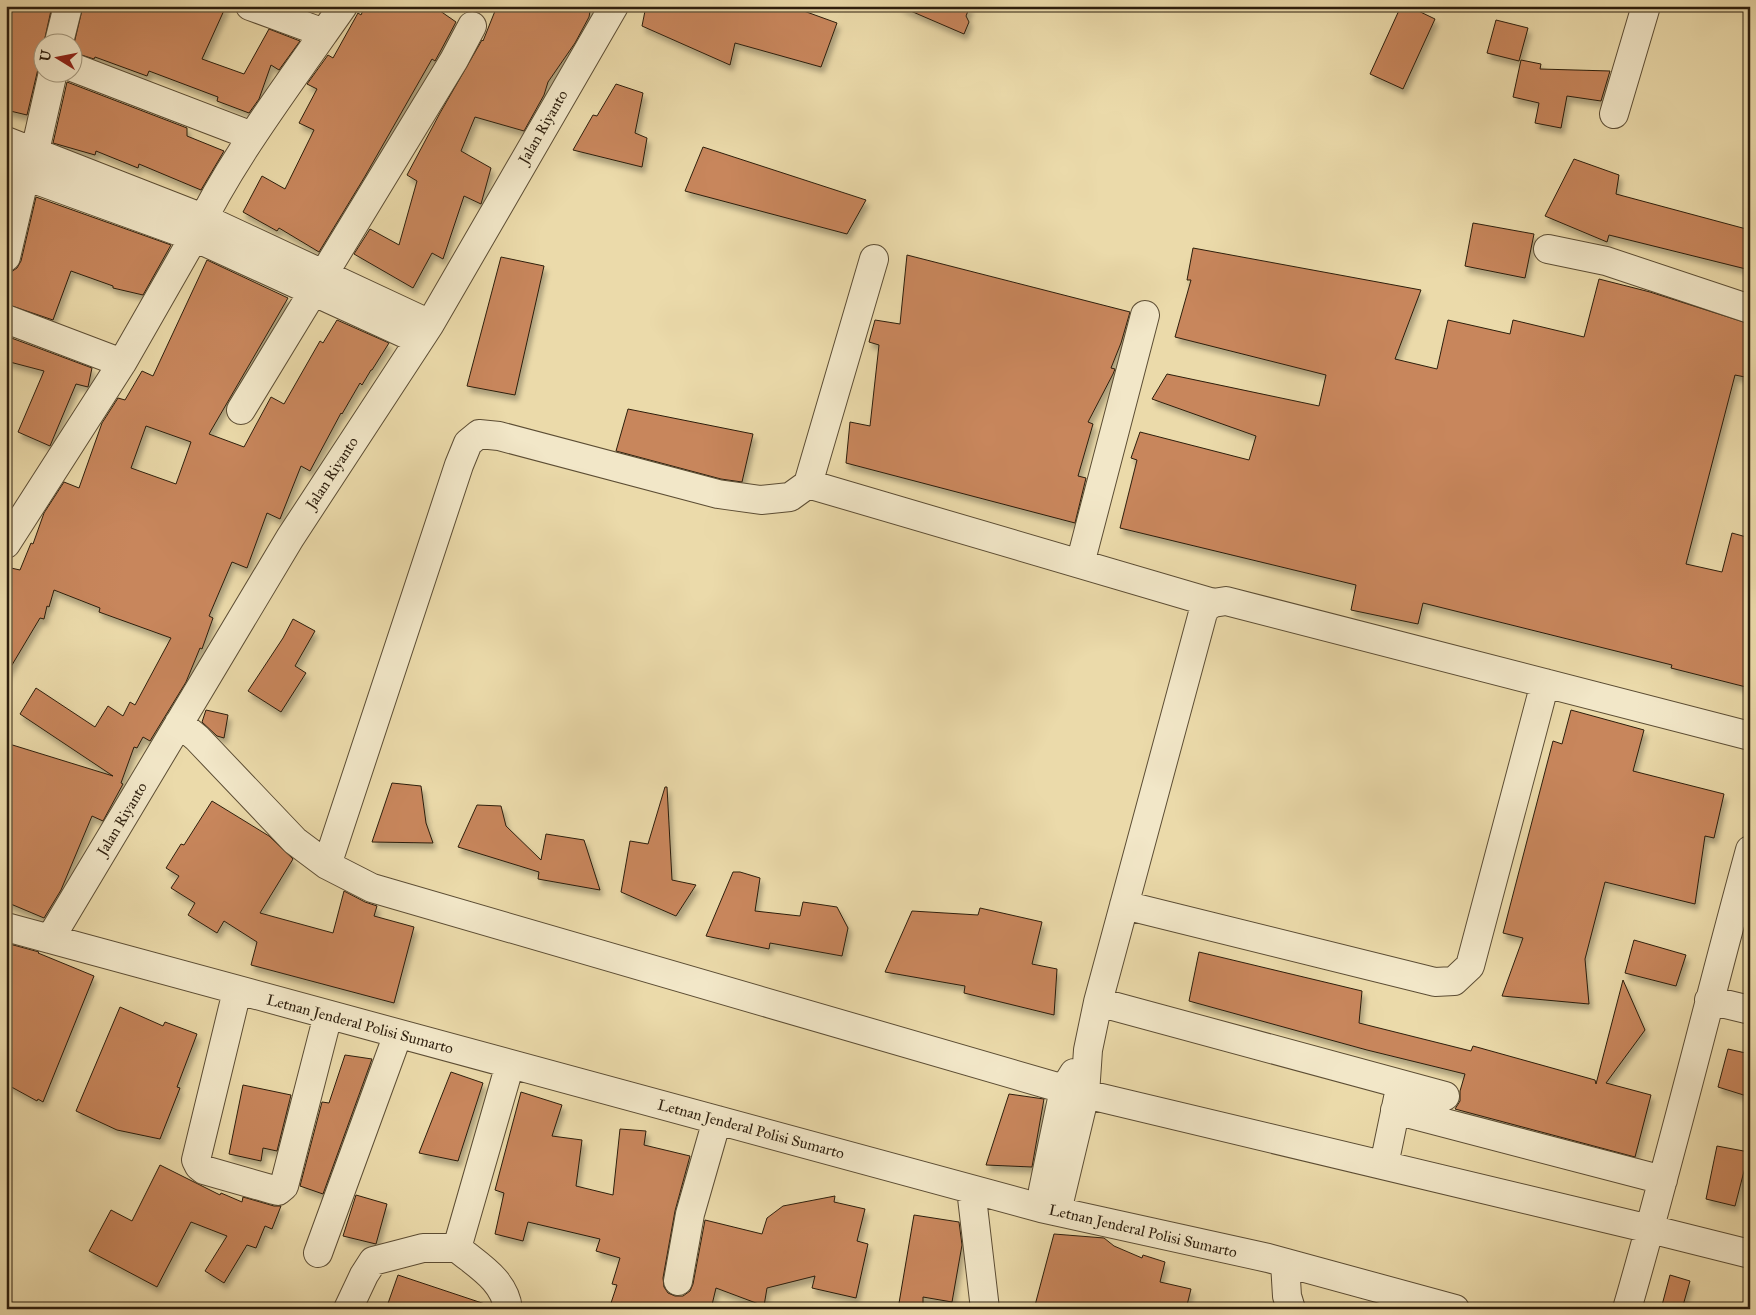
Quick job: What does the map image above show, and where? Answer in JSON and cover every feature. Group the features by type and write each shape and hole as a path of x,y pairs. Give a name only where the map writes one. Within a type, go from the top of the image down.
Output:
{"street":[{"path":"62,32 68,6"},
{"path":"250,6 324,33"},
{"path":"6,544 122,363 252,136 343,6"},
{"name":"Jalan Riyanto","path":"50,939 290,538 424,332 614,6"},
{"path":"1614,114 1646,6"},
{"path":"241,410 454,60 472,26"},
{"path":"82,71 252,136"},
{"path":"6,256 22,165 49,82"},
{"path":"6,141 22,165 199,228 424,332"},
{"path":"1548,249 1606,261 1750,309"},
{"path":"327,865 459,465 468,443 479,434 499,436 718,494 762,500 790,497 808,484 874,259"},
{"path":"1080,564 1145,315"},
{"path":"6,318 122,363"},
{"path":"808,484 1213,603"},
{"path":"1049,1209 1045,1179 1088,1050 1098,1002 1204,609 1213,603 1226,601 1750,736"},
{"path":"1124,905 1435,982 1454,982 1470,966 1545,683"},
{"path":"179,723 197,738 295,841 327,865 372,888 1075,1091 1750,1254"},
{"path":"1627,1309 1650,1229 1750,850"},
{"name":"Letnan Jenderal Polisi Sumarto","path":"6,926 238,991 971,1189 1049,1209 1285,1263 1404,1302 1454,1309"},
{"path":"238,991 196,1160 204,1170 274,1190 278,1191 284,1186 328,1015"},
{"path":"1709,1000 1750,1010"},
{"path":"1098,1002 1445,1096"},
{"path":"318,1253 398,1034"},
{"path":"457,1248 510,1064"},
{"path":"1384,1165 1401,1084"},
{"path":"1395,1110 1663,1180"},
{"path":"678,1282 690,1214 718,1120"},
{"path":"971,1189 985,1309"},
{"path":"348,1309 364,1275 373,1261 423,1248 457,1248 488,1273 502,1288 507,1298 508,1309"},
{"path":"1285,1263 1287,1296 1291,1309"}],"building":[{"path":"6,6 52,6 46,32 32,32 32,82 35,82 27,115 6,110"},
{"path":"83,6 226,6 202,59 244,74 269,29 300,41 279,70 271,65 259,99 249,113 217,101 218,97 149,71 147,76 95,57 94,59 82,55 82,32 77,32"},
{"path":"365,6 433,6 456,22 435,61 432,59 319,252 279,228 277,231 243,212 262,176 285,189 314,130 299,123 317,89 307,84 328,55 333,58 358,13 361,15"},
{"path":"497,6 591,6 589,17 575,43 548,82 544,95 524,131 475,117 461,151 491,168 481,204 464,196 443,259 432,253 413,288 354,254 370,229 399,245 417,181 407,175 440,113 483,41"},
{"path":"646,6 790,6 837,23 821,67 735,43 730,65 642,26"},
{"path":"899,6 970,6 966,16 969,22 964,34"},
{"path":"1401,6 1408,6 1435,19 1403,89 1370,74"},
{"path":"1496,20 1528,28 1519,61 1487,53"},
{"path":"1521,60 1541,64 1540,69 1610,71 1601,101 1567,96 1561,128 1535,123 1539,103 1513,97"},
{"path":"67,82 187,128 187,136 224,151 201,190 139,164 138,168 96,151 95,155 53,143"},
{"path":"616,84 643,93 635,133 647,138 642,167 573,150 593,115 597,116"},
{"path":"703,147 866,200 847,234 685,191"},
{"path":"1574,159 1619,175 1616,194 1750,230 1750,270 1609,235 1607,242 1545,216"},
{"path":"36,197 171,245 143,295 113,288 113,286 71,271 53,320 6,304 6,272 11,272 17,268 21,261"},
{"path":"1473,223 1534,234 1525,278 1465,266"},
{"path":"1193,248 1421,290 1395,359 1437,369 1448,320 1510,334 1513,320 1584,337 1599,279 1650,292 1750,324 1750,378 1735,375 1686,564 1722,572 1732,533 1750,538 1750,688 1671,668 1672,665 1423,603 1418,624 1351,610 1356,585 1120,528 1137,460 1131,458 1140,432 1249,460 1256,436 1152,399 1167,374 1319,406 1326,375 1175,337 1191,280 1187,280"},
{"path":"907,255 1130,312 1111,368 1115,369 1088,422 1093,424 1078,476 1086,478 1075,523 846,463 850,422 870,426 879,345 869,342 875,320 900,324"},
{"path":"501,257 544,266 515,395 467,386"},
{"path":"207,260 288,298 209,434 244,447 271,397 284,404 320,341 323,343 337,320 389,343 341,413 310,471 301,466 280,519 267,513 247,568 232,562 209,616 213,618 202,649 200,648 186,682 150,741 143,737 137,748 134,747 121,783 123,784 103,821 92,816 61,890 44,918 6,902 6,743 113,776 20,714 36,688 95,727 108,706 123,716 130,702 135,705 171,638 99,612 100,608 54,590 44,619 40,618 6,675 6,589 11,568 20,570 31,543 33,544 44,513 64,482 79,488 102,423 118,398 125,400 142,371 153,376","holes":["146,426 191,442 176,484 131,468"]},
{"path":"6,336 92,368 88,387 76,384 50,446 18,432 44,371 6,361"},
{"path":"628,409 753,434 742,482 721,479 616,451"},
{"path":"293,619 315,631 295,666 306,673 281,712 248,691 283,638"},
{"path":"206,710 228,715 224,738 217,736 202,722"},
{"path":"1571,710 1644,730 1633,771 1724,794 1714,838 1705,836 1695,904 1605,882 1585,959 1589,1004 1502,996 1523,938 1503,933 1553,741 1562,744"},
{"path":"392,783 421,786 426,823 433,843 372,842"},
{"path":"665,787 667,787 672,880 696,885 676,916 621,892 630,841 648,844"},
{"path":"212,801 269,836 293,859 260,913 333,933 344,891 377,906 374,916 414,927 394,1003 251,965 257,942 224,921 217,933 188,915 195,903 171,888 179,876 166,868 181,844 184,845"},
{"path":"477,805 501,806 506,826 541,860 546,834 584,840 600,890 538,879 539,872 458,847"},
{"path":"733,872 740,872 760,878 755,911 800,916 803,902 837,907 848,928 842,956 770,943 769,949 706,936"},
{"path":"980,908 1042,922 1032,964 1057,969 1054,1015 964,993 965,986 885,972 912,911 978,915"},
{"path":"1634,940 1686,955 1676,986 1625,973"},
{"path":"6,943 39,952 94,976 43,1102 38,1099 37,1101 6,1084"},
{"path":"1199,952 1362,991 1359,1023 1471,1051 1473,1046 1595,1080 1596,1084 1623,980 1645,1030 1606,1083 1651,1095 1635,1157 1455,1109 1460,1101 1460,1091 1465,1074 1367,1050 1189,1001"},
{"path":"120,1007 163,1026 165,1022 197,1034 177,1087 180,1088 160,1139 117,1130 76,1111"},
{"path":"1728,1049 1750,1054 1750,1097 1718,1087"},
{"path":"345,1055 372,1059 323,1194 300,1186 322,1102 329,1103"},
{"path":"451,1072 483,1083 458,1161 419,1153"},
{"path":"243,1085 291,1095 277,1151 263,1148 261,1161 229,1154"},
{"path":"521,1092 562,1105 552,1136 582,1140 576,1186 613,1195 620,1129 646,1131 644,1145 690,1156 675,1211 663,1278 664,1287 668,1293 675,1296 683,1296 690,1291 705,1220 762,1234 767,1218 783,1206 835,1196 834,1202 865,1209 857,1241 868,1244 856,1298 812,1288 815,1276 767,1288 764,1306 716,1288 711,1309 609,1309 617,1285 612,1284 620,1258 596,1251 600,1239 528,1222 523,1241 495,1234 504,1193 495,1190"},
{"path":"1009,1094 1044,1099 1032,1167 986,1165"},
{"path":"1717,1146 1749,1152 1735,1206 1706,1199"},
{"path":"160,1165 220,1195 221,1193 242,1202 243,1197 274,1206 281,1206 272,1229 265,1226 256,1248 247,1245 224,1283 205,1271 227,1236 191,1222 157,1287 89,1251 111,1210 132,1221"},
{"path":"356,1195 387,1204 376,1244 343,1236"},
{"path":"914,1215 959,1222 962,1245 952,1302 923,1297 923,1309 898,1309"},
{"path":"1054,1234 1104,1238 1114,1246 1142,1258 1143,1255 1165,1262 1160,1282 1191,1289 1186,1309 1034,1309"},
{"path":"398,1275 488,1305 488,1309 386,1309"},
{"path":"1670,1275 1690,1281 1682,1309 1661,1309"}]}
